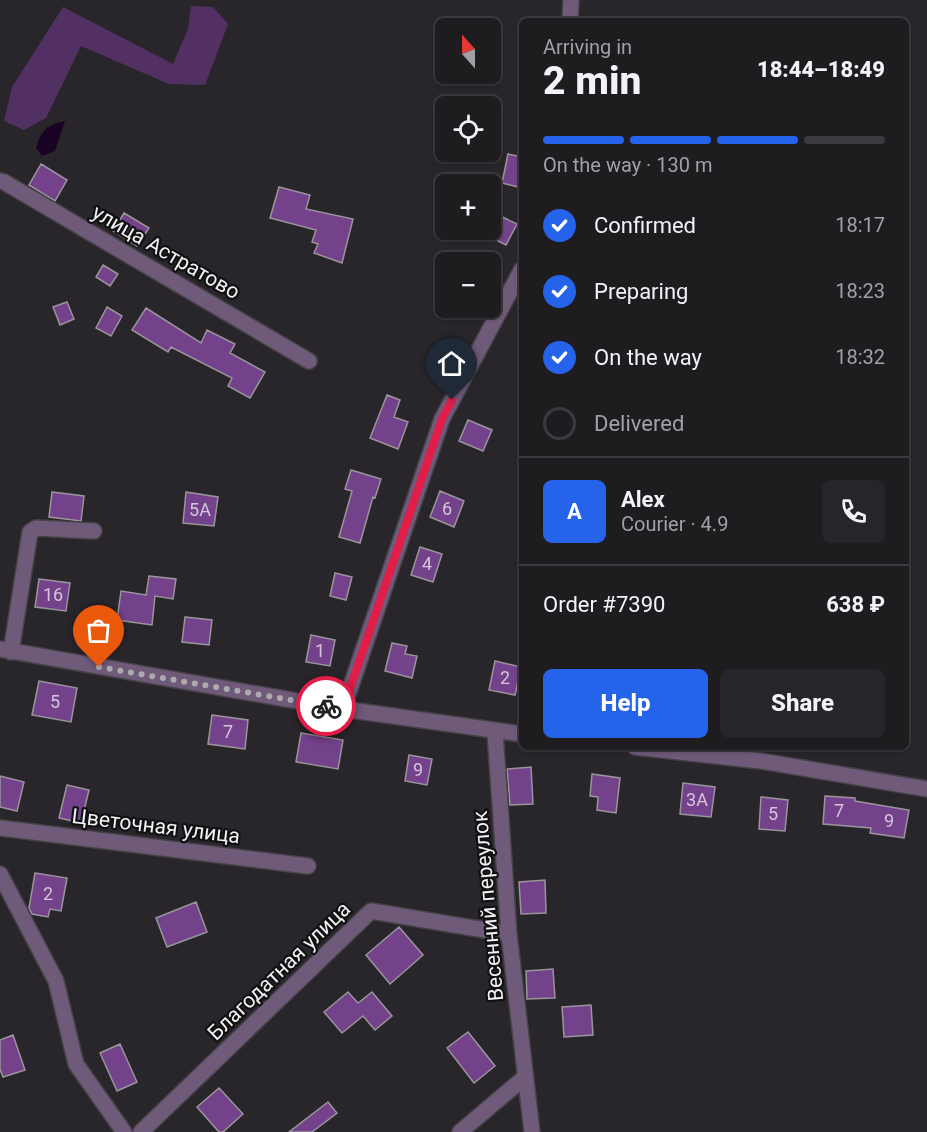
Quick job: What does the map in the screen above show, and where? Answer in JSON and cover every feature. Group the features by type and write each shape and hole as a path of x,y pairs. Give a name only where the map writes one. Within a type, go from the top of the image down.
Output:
{"street":[{"path":"570,18 571,0"},
{"name":"улица Астратово","path":"0,181 309,361"},
{"path":"343,709 442,419 519,275"},
{"path":"94,531 36,528 30,532 5,650 343,709 508,733"},
{"name":"Весенний переулок","path":"508,733 509,934 532,1132"},
{"path":"662,750 761,761 927,789"},
{"name":"Цветочная улица","path":"0,828 308,866"},
{"path":"0,874 56,981 76,1064 124,1132"},
{"name":"Благодатная улица","path":"141,1132 372,911 509,934"},
{"path":"460,1132 525,1077"}],"shaded area":[{"path":"191,6 213,7 228,24 205,85 169,84 81,46 46,118 24,130 4,121 12,87 63,7 173,64 188,29"},
{"path":"65,121 55,151 42,156 36,148 42,133 49,126"}],"building":[{"path":"508,154 519,156 519,187 502,183"},
{"path":"41,164 67,180 55,201 29,185"},
{"path":"279,187 310,195 306,209 353,219 342,263 314,253 318,244 312,242 316,230 270,218"},
{"path":"124,213 149,228 137,246 113,231"},
{"path":"501,216 517,224 506,245 496,240 501,240"},
{"path":"103,265 118,274 110,286 96,277"},
{"path":"67,302 74,319 60,325 53,307"},
{"path":"107,307 122,316 111,336 96,328"},
{"path":"146,308 201,343 207,330 235,344 230,353 265,372 250,398 228,386 232,378 171,347 168,352 132,330"},
{"path":"387,395 400,400 394,417 408,422 398,449 370,438"},
{"path":"468,420 492,430 483,451 459,441"},
{"path":"351,470 381,479 375,498 373,497 360,543 339,537 352,491 345,489"},
{"path":"440,491 464,501 454,527 430,517"},
{"path":"52,492 84,496 81,521 49,517"},
{"path":"186,492 218,497 214,526 183,523"},
{"path":"420,547 442,554 433,582 411,575"},
{"path":"335,573 352,577 346,600 330,596"},
{"path":"149,576 176,579 173,599 155,596 152,625 117,620 121,591 146,595"},
{"path":"39,579 70,583 66,611 35,607"},
{"path":"185,617 212,620 209,645 182,642"},
{"path":"311,635 335,640 330,666 306,662"},
{"path":"392,643 407,646 405,654 417,656 412,678 385,671"},
{"path":"495,661 519,667 515,695 489,690"},
{"path":"39,681 77,688 71,722 32,715"},
{"path":"212,715 248,720 245,749 208,744"},
{"path":"301,733 343,740 338,769 296,762"},
{"path":"409,755 432,759 427,785 405,781"},
{"path":"531,767 533,804 510,805 507,769"},
{"path":"592,774 620,778 616,813 597,810 598,797 590,796"},
{"path":"0,776 24,782 17,811 0,807"},
{"path":"683,783 715,787 711,817 680,814"},
{"path":"67,785 89,790 81,823 59,818"},
{"path":"825,796 855,798 855,801 909,810 904,838 870,833 871,828 823,824"},
{"path":"761,797 788,800 785,831 759,829"},
{"path":"35,873 67,878 61,911 50,909 48,917 32,914 29,908"},
{"path":"545,880 546,913 521,914 519,882"},
{"path":"196,902 207,932 167,947 156,918"},
{"path":"399,927 423,955 390,984 366,955"},
{"path":"553,969 555,998 527,999 526,971"},
{"path":"348,992 358,1003 372,992 392,1016 375,1030 363,1016 342,1033 324,1012"},
{"path":"591,1005 593,1035 564,1037 562,1007"},
{"path":"468,1032 495,1066 474,1083 447,1048"},
{"path":"13,1035 25,1070 3,1077 0,1069 0,1040"},
{"path":"120,1044 137,1082 117,1091 100,1053"},
{"path":"219,1088 243,1114 223,1132 219,1132 197,1107"},
{"path":"328,1102 337,1113 312,1132 289,1132"}],"way so far":[{"path":"99,667 326,706"}],"route":[{"path":"326,706 343,709 442,419 452,400"}]}
